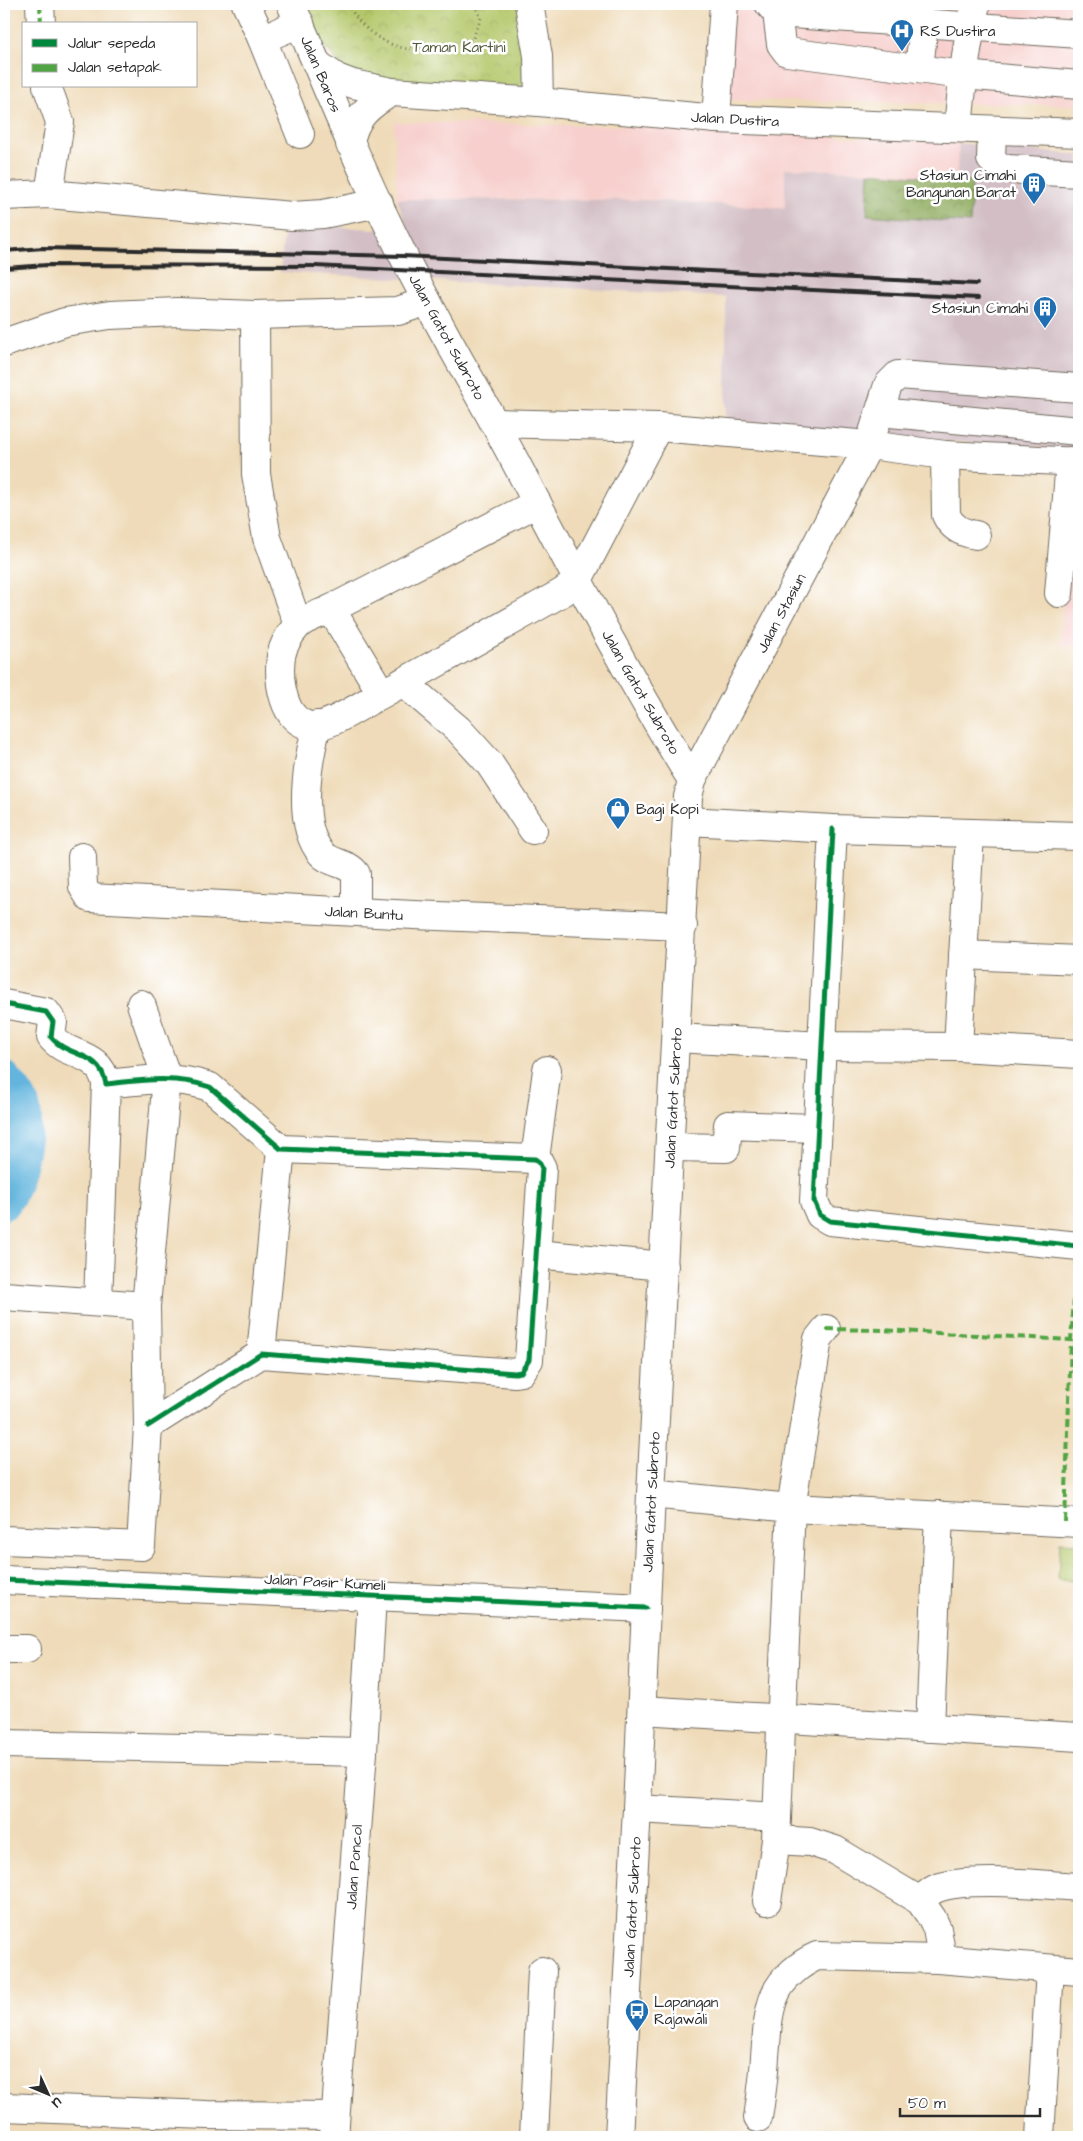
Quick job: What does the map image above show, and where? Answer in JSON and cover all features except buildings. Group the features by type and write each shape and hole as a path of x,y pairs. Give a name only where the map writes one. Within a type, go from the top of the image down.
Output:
{"street":[{"path":"40,4 41,22"},
{"path":"246,4 300,134"},
{"path":"529,4 538,56 539,102"},
{"path":"716,119 724,4"},
{"path":"1079,34 973,15 924,24 840,18 779,9 781,44 787,52 962,74 1079,85"},
{"path":"262,39 295,13"},
{"name":"Jalan Baros","path":"295,13 350,144"},
{"path":"958,128 962,74 973,15"},
{"path":"840,18 840,59"},
{"path":"919,69 924,24"},
{"name":"Jalan Dustira","path":"317,64 337,78 353,84 392,92 539,102 716,119 1079,133"},
{"path":"48,88 60,122 49,194"},
{"path":"350,144 352,130 362,114 375,102 392,92"},
{"path":"992,130 991,159 999,167 1079,173"},
{"name":"Jalan Gatot Subroto","path":"350,144 404,256 537,503 577,582 661,731 692,780 688,797 683,926 651,1494 642,1710 619,2137"},
{"path":"4,196 49,194 292,216 323,214 378,203"},
{"path":"4,342 65,322 110,315 178,312 255,315 398,311 427,300"},
{"path":"255,315 256,474 267,538 298,625"},
{"name":"Jalan Stasiun","path":"692,780 717,736 869,445 888,385 898,375 1079,388"},
{"path":"880,412 1079,431"},
{"path":"494,423 658,427 869,445 945,455 1075,462 1059,594"},
{"path":"537,503 331,610 298,625 286,642 281,656 284,699 290,713 303,723 317,725 334,720 577,582 658,427"},
{"path":"945,455 946,515 950,523 963,533 976,535"},
{"path":"331,610 393,688 459,730 489,763 533,830"},
{"path":"317,725 311,749 306,792 308,821 321,853 353,869 356,874 356,912"},
{"path":"661,731 684,745 700,744 717,736"},
{"path":"687,821 833,829 1079,836"},
{"path":"833,829 823,1046 816,1128 814,1201 820,1215 830,1221 1079,1241"},
{"path":"958,1047 970,833"},
{"name":"Jalan Buntu","path":"82,857 82,887 90,898 683,926"},
{"path":"963,955 1079,960"},
{"path":"4,1004 46,1012 53,1022 51,1037 56,1044 86,1056 105,1075 98,1302"},
{"path":"4,1540 140,1546 148,1426 146,1306 167,1078 141,1004"},
{"path":"676,1038 823,1046 958,1047 1079,1054"},
{"path":"535,1159 546,1070"},
{"path":"106,1084 167,1078 199,1083 210,1087 281,1149 535,1159 542,1168 529,1360 521,1372 261,1354 148,1426"},
{"path":"671,1147 726,1148 728,1124 816,1128"},
{"path":"261,1354 281,1149"},
{"path":"536,1254 664,1266"},
{"path":"4,1296 146,1306"},
{"path":"767,1901 777,1828 791,1508 818,1339 826,1329"},
{"path":"651,1494 791,1508 1079,1523"},
{"path":"930,1728 939,1515"},
{"name":"Jalan Pasir Kumeli","path":"4,1580 372,1598 646,1608"},
{"name":"Jalan Poncol","path":"335,2127 363,1752 372,1598"},
{"path":"642,1710 1079,1737"},
{"path":"4,1744 363,1752"},
{"path":"637,1809 777,1828 835,1850 920,1901 937,1929 940,1946 938,1959"},
{"path":"920,1901 929,1892 957,1884 1079,1887"},
{"path":"758,2118 763,2086 768,2023 773,2000 778,1990 797,1968 817,1956 938,1959 1079,1971"},
{"path":"1040,2137 1050,1969"},
{"path":"534,2137 542,1971"},
{"path":"4,2107 207,2115 335,2127"}],"path":[{"path":"348,4 352,13 374,36 404,49 472,40 481,18 474,4"}],"shaded area":[{"name":"RS Dustira","path":"728,4 1079,4 1079,105 723,100"},
{"path":"394,122 633,126 959,143 956,180 869,172 785,168 785,208 644,200 397,199"},
{"path":"959,143 1079,155 1079,450 899,438 726,420 726,297 280,272 285,224 408,231 397,199 644,200 785,208 785,168 869,172 956,180"},
{"path":"1072,478 1079,479 1079,646 1060,645"}],"green space":[{"name":"Taman Kartini","path":"304,4 521,4 527,21 526,91 350,76 323,44"},
{"path":"869,172 972,181 970,223 867,215"},
{"path":"1060,1542 1079,1543 1079,1581 1058,1580"}],"waterway":[{"path":"4,1078 21,1101 25,1120 25,1132 18,1171 4,1203"}],"railway":[{"path":"4,251 43,248 403,256 977,284"},
{"path":"4,268 47,265 315,266 979,298"}],"marked path":[{"path":"40,4 41,22"},
{"path":"1065,1522 1071,1340 1078,1246"},
{"path":"826,1329 882,1330 1071,1340"}],"cycle path":[{"path":"833,829 814,1201 820,1215 830,1221 1079,1246"},
{"path":"4,1004 46,1012 53,1022 51,1037 58,1044 97,1065 103,1073 106,1084 146,1080 172,1080 197,1083 210,1087 281,1149 535,1159 542,1168 529,1360 521,1372 261,1354 148,1426"},
{"path":"4,1580 646,1608"}],"place":[{"name":"RS Dustira","path":"902,52"},
{"name":"Stasiun Cimahi Bangunan Barat","path":"1034,205"},
{"name":"Stasiun Cimahi","path":"1045,329"},
{"name":"Bagi Kopi","path":"618,830"},
{"name":"Lapangan Rajawali","path":"637,2032"}]}
